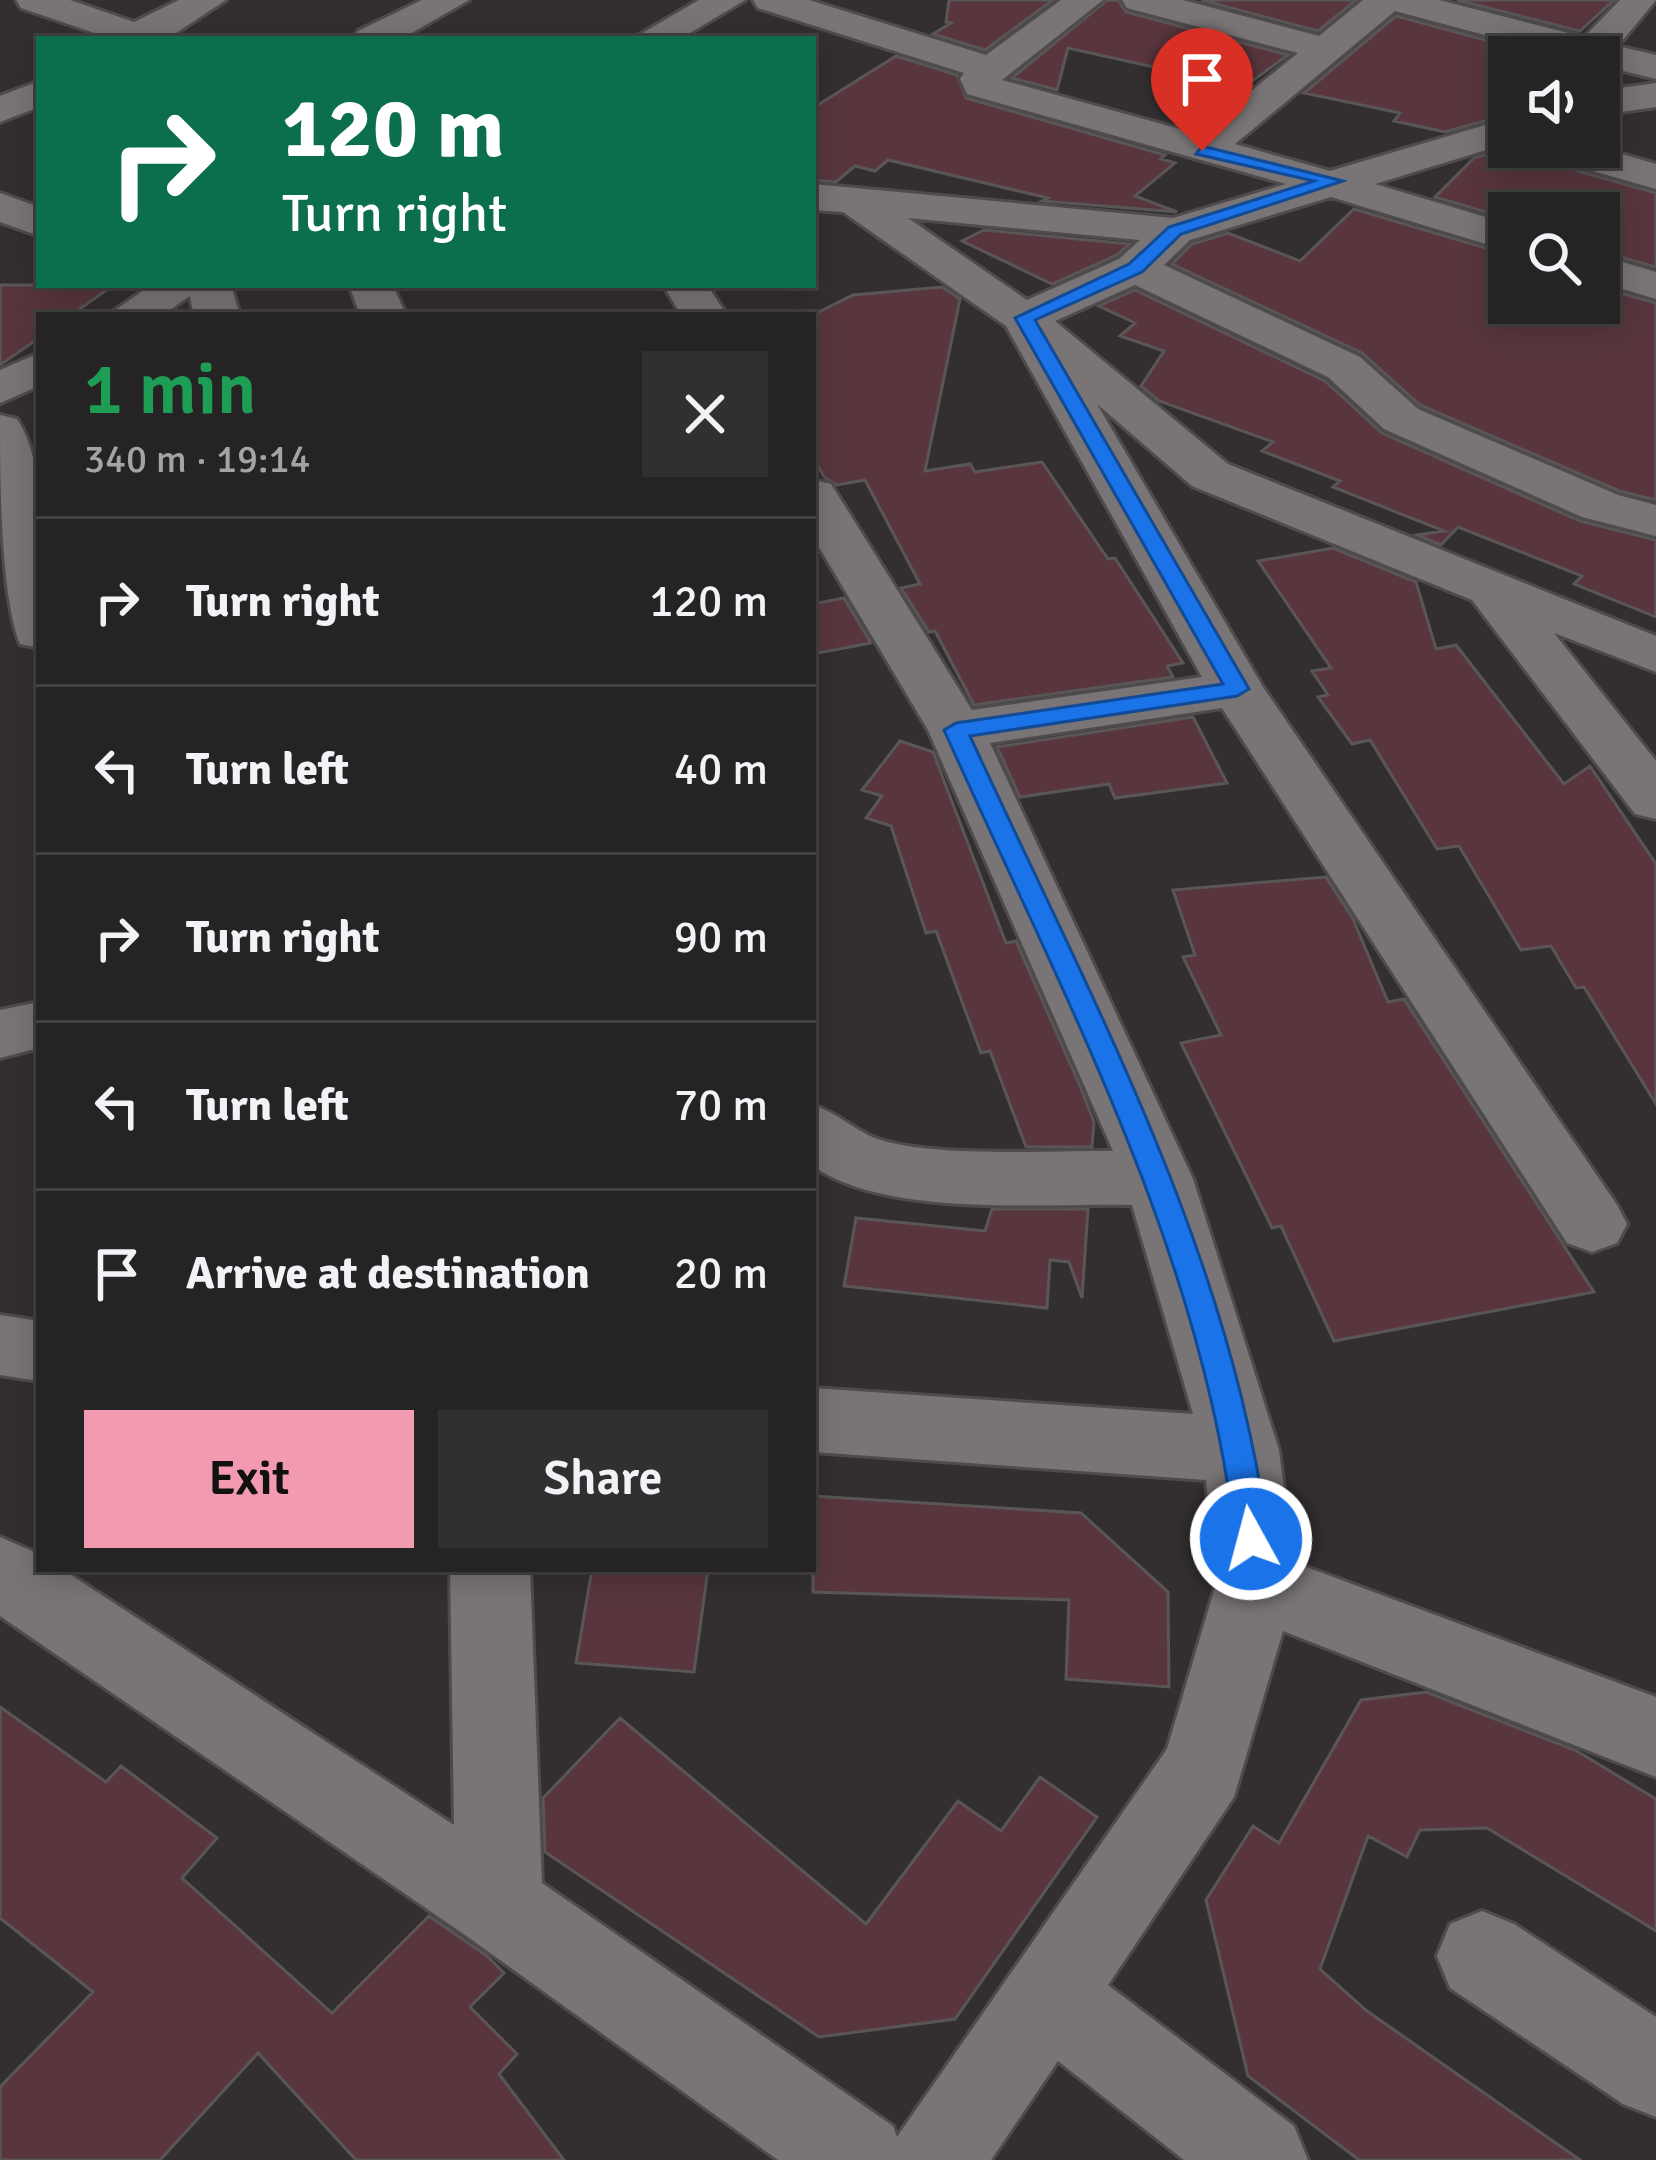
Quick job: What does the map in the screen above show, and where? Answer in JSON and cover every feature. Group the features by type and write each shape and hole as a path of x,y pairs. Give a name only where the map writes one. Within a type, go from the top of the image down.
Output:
{"street":[{"path":"34,0 143,36 208,0"},
{"path":"377,36 451,0"},
{"path":"657,36 727,0"},
{"path":"771,0 991,69"},
{"path":"1085,0 991,69 980,79 981,86 1202,151 1334,181 1488,231"},
{"path":"1140,0 1322,48"},
{"path":"1202,151 1386,0"},
{"path":"1396,0 1530,36"},
{"path":"1605,36 1641,0"},
{"path":"1620,59 1656,67"},
{"path":"0,110 36,94"},
{"path":"1620,101 1656,95"},
{"path":"834,199 1175,231 1488,138"},
{"path":"1620,166 1656,177"},
{"path":"834,199 1024,318 1210,475 1485,582 1656,655"},
{"path":"0,206 36,222"},
{"path":"1024,318 1135,268 1175,231"},
{"path":"1135,268 1344,368 1401,419 1600,506 1656,520"},
{"path":"1620,275 1656,286"},
{"path":"135,312 177,288"},
{"path":"1024,318 1237,689 1592,1224"},
{"path":"0,389 36,369"},
{"path":"0,429 36,616"},
{"path":"816,500 956,730 1159,1179 1241,1450 1256,1584 1204,1768 934,2160"},
{"path":"1485,582 1656,800"},
{"path":"956,730 1237,689"},
{"path":"0,1034 36,1026"},
{"path":"816,1133 853,1159 921,1173 1159,1179"},
{"path":"0,1345 36,1351"},
{"path":"816,1420 1241,1450"},
{"path":"0,1572 500,1906 859,2160"},
{"path":"490,1572 500,1906"},
{"path":"1256,1584 1656,1737"},
{"path":"1482,1956 1656,2072"},
{"path":"1050,1996 1260,2160"}],"building":[{"path":"949,0 1053,0 985,50 933,34 951,23 946,22"},
{"path":"1107,0 1118,0 1126,12 1288,55 1244,87 1068,48 1057,90 1012,78"},
{"path":"1201,0 1356,0 1318,31"},
{"path":"1457,0 1614,0 1580,31"},
{"path":"1396,16 1488,41 1488,120 1445,132 1394,121 1400,113 1304,93"},
{"path":"896,56 957,75 966,98 1165,155 1161,159 1175,163 1135,196 1177,212 1042,201 1048,198 888,160 875,171 855,166 836,182 816,180 816,106"},
{"path":"1488,154 1488,168 1567,168 1656,193 1656,267 1620,257 1620,192 1488,192 1488,213 1435,197 1474,158"},
{"path":"1354,209 1488,249 1488,324 1620,324 1620,293 1656,303 1656,500 1619,491 1420,405 1362,353 1172,264 1192,244 1228,233 1300,261"},
{"path":"984,230 1129,244 1117,255 1052,284 962,241"},
{"path":"0,285 110,288 75,312 36,312 36,340 0,365"},
{"path":"942,287 960,299 925,471 970,464 975,472 1042,462 1108,559 1115,558 1183,663 1167,666 1173,677 974,705 935,631 929,632 901,588 920,584 865,480 837,485 825,478 816,463 816,314 853,295"},
{"path":"1135,290 1325,381 1382,433 1580,521 1656,540 1656,617 1574,584 1582,576 1458,527 1441,545 1417,535 1444,531 1333,487 1340,481 1262,451 1273,442 1159,401 1141,386 1164,351 1120,336 1135,323 1099,306"},
{"path":"1333,548 1416,582 1436,649 1456,645 1564,784 1590,766 1656,864 1656,1104 1584,987 1576,988 1551,946 1521,950 1459,846 1437,849 1370,740 1352,744 1318,697 1328,695 1312,671 1331,668 1258,561"},
{"path":"844,598 871,643 816,653 816,603"},
{"path":"1193,717 1227,783 1115,798 1109,784 1020,797 997,747"},
{"path":"900,741 933,752 1006,943 1016,941 1080,1086 1094,1122 1092,1147 1026,1147 990,1051 981,1053 936,931 926,933 891,826 866,818 882,796 862,790"},
{"path":"1326,877 1353,919 1388,1002 1404,999 1594,1292 1334,1341 1281,1226 1272,1228 1181,1043 1221,1035 1183,957 1195,955 1173,890"},
{"path":"992,1209 1088,1209 1082,1298 1069,1262 1050,1260 1047,1308 844,1286 856,1218 985,1231"},
{"path":"816,1496 1081,1513 1168,1592 1169,1687 1066,1679 1069,1600 813,1592"},
{"path":"591,1572 708,1572 694,1672 576,1663"},
{"path":"1426,1692 1577,1751 1656,1799 1656,1931 1487,1828 1420,1830 1407,1857 1368,1836 1320,1969 1367,2011 1580,2160 1359,2160 1248,2076 1206,1900 1253,1826 1279,1843 1361,1700"},
{"path":"0,1707 106,1782 121,1766 217,1838 182,1878 332,2013 429,1916 487,1956 504,1973 470,2007 517,2054 499,2074 564,2160 356,2160 258,2053 160,2160 0,2160 0,2087 93,1992 0,1918"},
{"path":"620,1718 866,1924 958,1801 1001,1831 1040,1777 1097,1817 955,2019 819,2037 545,1852 543,1798"}],"route":[{"path":"1202,151 1334,181 1175,231 1135,268 1024,318 1237,689 956,730 1159,1179 1241,1450 1251,1539"}]}
